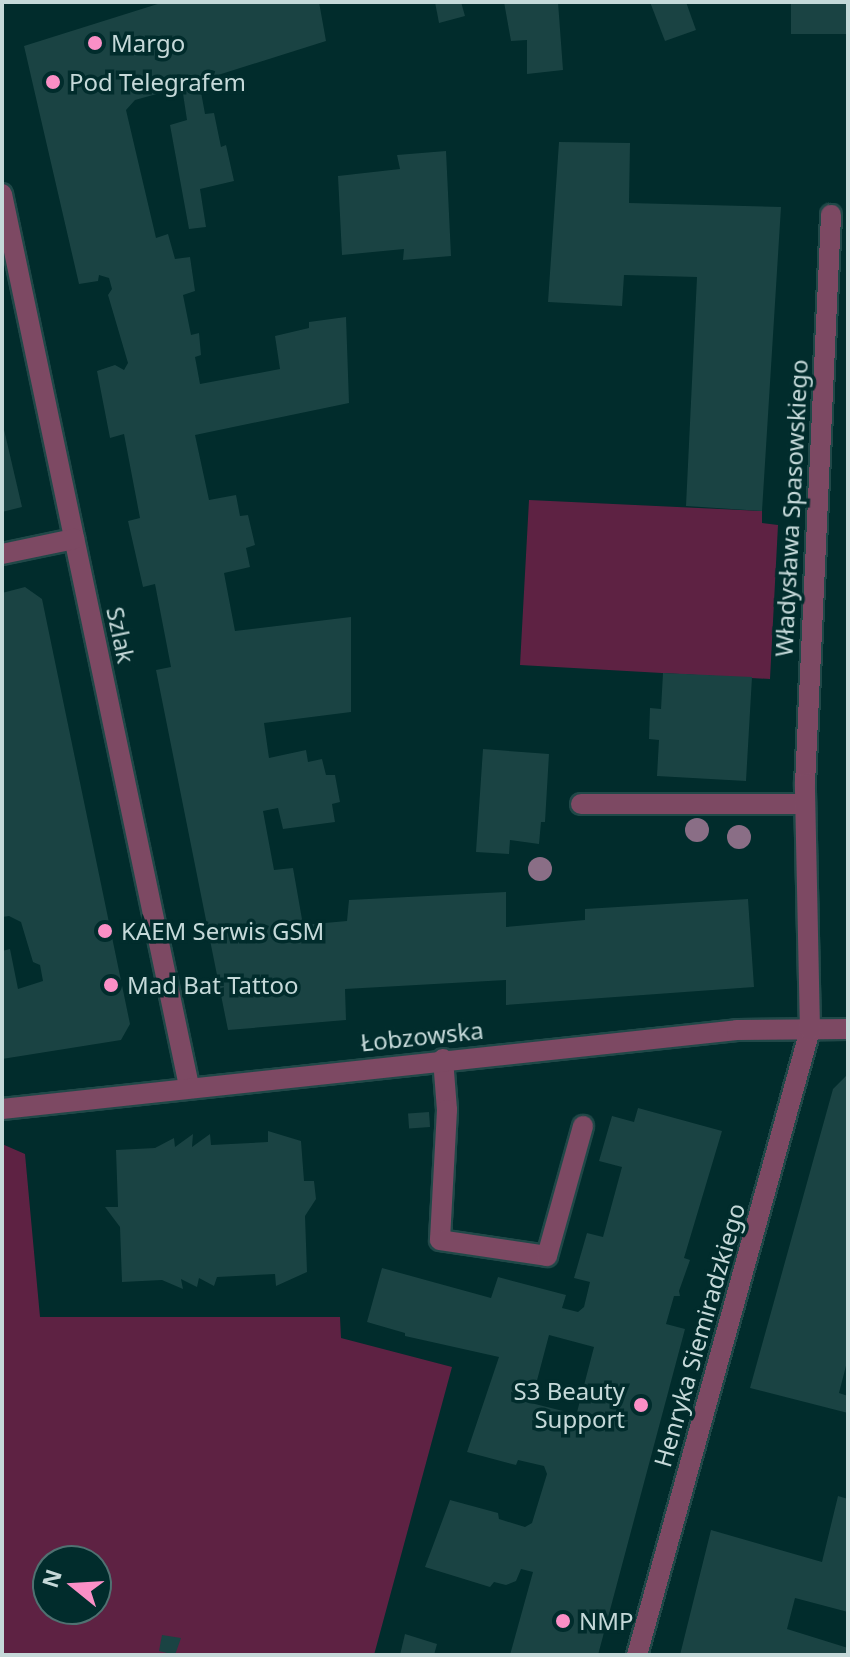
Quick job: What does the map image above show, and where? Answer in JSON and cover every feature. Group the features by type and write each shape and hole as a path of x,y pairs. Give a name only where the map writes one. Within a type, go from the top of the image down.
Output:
{"street":[{"name":"Szlak","path":"2,194 189,1086"},
{"name":"Władysława Spasowskiego","path":"810,1030 805,794 831,215"},
{"path":"2,554 74,539"},
{"path":"581,804 805,794"},
{"name":"Łobzowska","path":"2,1109 189,1086 737,1030 848,1029"},
{"name":"Henryka Siemiradzkiego","path":"637,1655 810,1030"},
{"path":"443,1059 448,1101 440,1240 547,1256 583,1126"}],"shaded area":[{"path":"529,500 762,511 762,523 778,525 770,679 520,665"},
{"path":"2,1144 25,1154 40,1317 340,1317 341,1338 452,1367 374,1655 2,1655"}],"building":[{"path":"164,2 319,2 326,41 199,81 205,114 214,113 221,147 226,145 234,181 200,189 206,227 189,229 170,125 187,120 182,87 135,100 126,110 156,238 168,234 175,259 190,257 195,291 183,295 191,335 199,333 201,355 195,357 200,384 280,369 275,336 309,328 309,322 346,317 349,403 195,435 209,500 236,495 240,516 248,515 255,545 246,548 250,567 224,573 235,631 351,617 351,712 264,723 269,758 306,750 308,762 322,759 326,775 335,775 340,802 332,804 335,822 283,829 278,808 263,811 274,870 293,868 303,925 347,921 349,900 506,892 506,927 585,920 585,909 748,899 754,987 506,1005 506,980 345,989 346,1020 228,1030 156,670 171,667 155,584 143,587 128,521 140,518 124,434 110,438 97,371 115,365 124,370 128,363 108,295 112,289 109,278 99,275 98,281 79,284 24,46"},
{"path":"435,2 461,2 465,16 439,23"},
{"path":"504,2 558,2 563,70 527,74 527,40 511,41"},
{"path":"650,2 686,2 696,30 665,41"},
{"path":"791,2 848,2 848,34 791,34"},
{"path":"559,142 630,143 629,203 781,207 762,511 686,506 697,277 624,275 622,306 548,302"},
{"path":"446,151 451,256 403,260 404,249 342,255 338,176 400,169 397,155"},
{"path":"2,421 22,507 2,512"},
{"path":"25,587 42,599 130,1024 121,1040 2,1059 2,951 10,949 18,989 43,981 40,965 33,962 21,922 9,916 2,917 2,593"},
{"path":"663,673 752,677 746,781 657,776 659,740 649,739 650,708 661,709"},
{"path":"483,749 549,754 545,822 541,822 539,844 510,840 509,854 476,852"},
{"path":"846,1076 848,1358 839,1393 848,1396 848,1413 750,1388 833,1089"},
{"path":"638,1108 722,1131 684,1258 690,1260 680,1296 674,1296 666,1324 685,1329 598,1655 510,1655 533,1572 521,1569 516,1581 506,1585 494,1582 490,1587 425,1567 450,1500 498,1513 499,1519 525,1527 532,1523 547,1474 544,1466 518,1460 516,1465 467,1452 499,1357 405,1336 405,1333 367,1322 382,1268 491,1298 498,1277 566,1295 562,1308 578,1312 584,1307 590,1282 574,1278 587,1233 603,1237 622,1167 599,1161 612,1116 634,1122","holes":["549,1335 594,1347 576,1416 569,1421 563,1411 531,1403"]},
{"path":"429,1112 430,1127 409,1128 408,1113"},
{"path":"268,1131 301,1141 304,1181 314,1181 316,1199 305,1216 307,1272 276,1286 275,1274 217,1277 214,1286 199,1278 197,1287 181,1279 183,1289 162,1280 122,1282 120,1227 105,1207 118,1207 116,1150 155,1148 174,1138 175,1147 193,1134 192,1147 210,1134 211,1145 268,1142"},
{"path":"838,1496 848,1499 848,1612 795,1598 787,1629 848,1648 848,1655 680,1655 711,1530 822,1562"},
{"path":"405,1634 437,1644 434,1655 400,1655"},
{"path":"162,1635 181,1638 175,1655 159,1651"}],"place":[{"name":"Margo","path":"95,43"},
{"name":"Pod Telegrafem","path":"53,82"},
{"name":"KAEM Serwis GSM","path":"105,931"},
{"name":"Mad Bat Tattoo","path":"111,985"},
{"name":"S3 Beauty Support","path":"641,1405"},
{"name":"NMP","path":"563,1621"}]}
